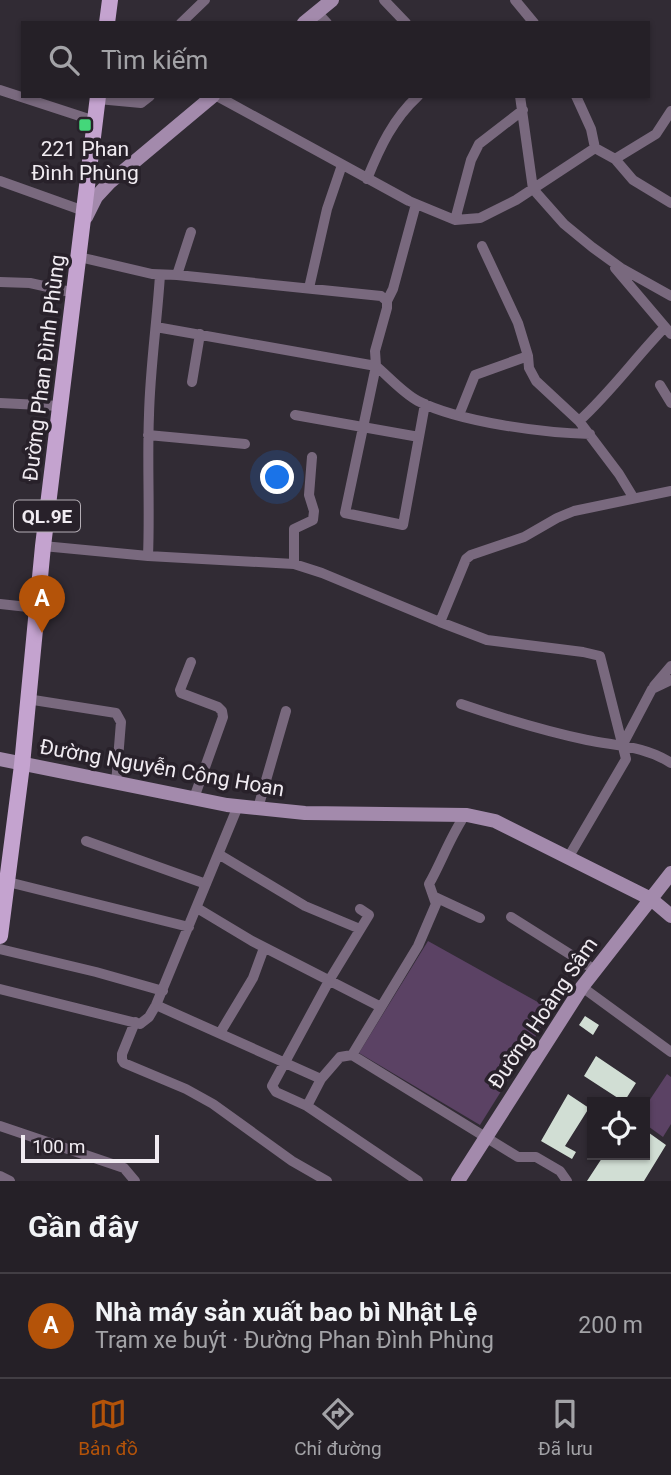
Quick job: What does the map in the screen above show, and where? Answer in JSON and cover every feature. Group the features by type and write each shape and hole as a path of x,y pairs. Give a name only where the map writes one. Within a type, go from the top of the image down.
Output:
{"main road":[{"path":"107,21 110,0"},
{"path":"322,18 332,0"},
{"name":"Đường Phan Đình Phùng","path":"0,936 4,881 22,765 43,546 98,98"},
{"path":"81,236 96,197 114,178 213,98"},
{"path":"92,150 98,174 106,179 114,178"},
{"name":"Đường Nguyễn Công Hoan","path":"0,759 238,806 305,813 465,815 495,821 651,899 671,916"},
{"name":"Đường Hoàng Sâm","path":"458,1181 582,987 671,873"}],"street":[{"path":"183,21 205,0"},
{"path":"384,0 404,21"},
{"path":"514,0 532,21"},
{"path":"0,90 21,97"},
{"path":"25,98 95,121"},
{"path":"98,98 141,103 147,98"},
{"path":"219,98 367,179 455,220 480,218 533,189 595,148"},
{"path":"367,179 380,146 393,125 416,98"},
{"path":"520,98 533,189 564,224 606,258 671,296"},
{"path":"577,98 591,129 595,148 615,159 633,180 671,203"},
{"path":"455,220 471,160 479,145 523,110"},
{"path":"615,159 656,134 671,111"},
{"path":"309,288 327,209 342,165"},
{"path":"0,181 84,211"},
{"path":"416,204 387,302 345,513 403,526 425,404"},
{"path":"177,275 191,232"},
{"path":"482,246 518,323 529,368 536,382 590,434 633,497"},
{"path":"79,257 156,275 381,296 387,302"},
{"path":"579,421 601,401 636,357 668,331 606,258"},
{"path":"148,556 148,435 156,327 156,275"},
{"path":"0,282 30,283 75,293"},
{"path":"156,327 376,366 416,400 458,415 590,434"},
{"path":"192,382 200,334"},
{"path":"458,415 475,375 528,356"},
{"path":"660,386 671,403"},
{"path":"0,403 60,406"},
{"path":"295,415 419,437"},
{"path":"148,435 245,444"},
{"path":"294,564 294,530 313,520 314,511 309,495 312,457"},
{"path":"440,622 466,559 471,555 524,537 574,511 671,491"},
{"path":"43,546 148,556 294,564 487,640 600,656 626,756 625,763 568,858"},
{"path":"0,604 37,608"},
{"path":"191,662 181,693 218,707 223,717 194,799"},
{"path":"623,744 652,689 671,666"},
{"path":"652,689 671,680"},
{"path":"27,699 116,713 121,722 116,783"},
{"path":"461,704 500,718 589,740 623,744 650,752 671,763"},
{"path":"258,808 285,711"},
{"path":"0,989 140,1024 146,1021 163,991 238,806"},
{"path":"465,815 449,839 429,884 430,891 435,897 480,918"},
{"path":"86,841 206,884"},
{"path":"220,855 305,906 360,929"},
{"path":"4,881 189,927"},
{"path":"352,1055 418,946 436,904 435,897"},
{"path":"197,908 264,948 381,1007"},
{"path":"360,909 369,915 284,1061 272,1088 307,1106 418,1181"},
{"path":"510,917 595,970"},
{"path":"220,1032 253,978 264,948"},
{"path":"0,949 163,991"},
{"path":"582,987 671,1052"},
{"path":"156,1006 220,1032 321,1079"},
{"path":"135,1022 122,1055 124,1063 186,1089 213,1104 292,1161 327,1181"},
{"path":"307,1106 321,1079 340,1057 352,1055 519,1157 536,1157 560,1171 567,1181"},
{"path":"0,1126 124,1168 135,1181"},
{"path":"0,1176 10,1181"}],"shaded area":[{"path":"428,941 552,1010 480,1125 359,1053"},
{"path":"667,1074 671,1077 671,1124 663,1137 650,1128 650,1100"}],"building":[{"path":"585,1016 599,1025 593,1035 579,1025"},
{"path":"596,1056 636,1083 627,1097 616,1097 584,1076"},
{"path":"568,1094 587,1107 587,1111 565,1146 576,1152 572,1159 541,1141"},
{"path":"650,1134 666,1145 644,1181 587,1181 601,1160 650,1160"}],"place":[{"name":"221 Phan Đình Phùng","path":"85,125"},
{"name":"Nhà máy sản xuất bao bì Nhật Lệ","path":"42,633"}]}
